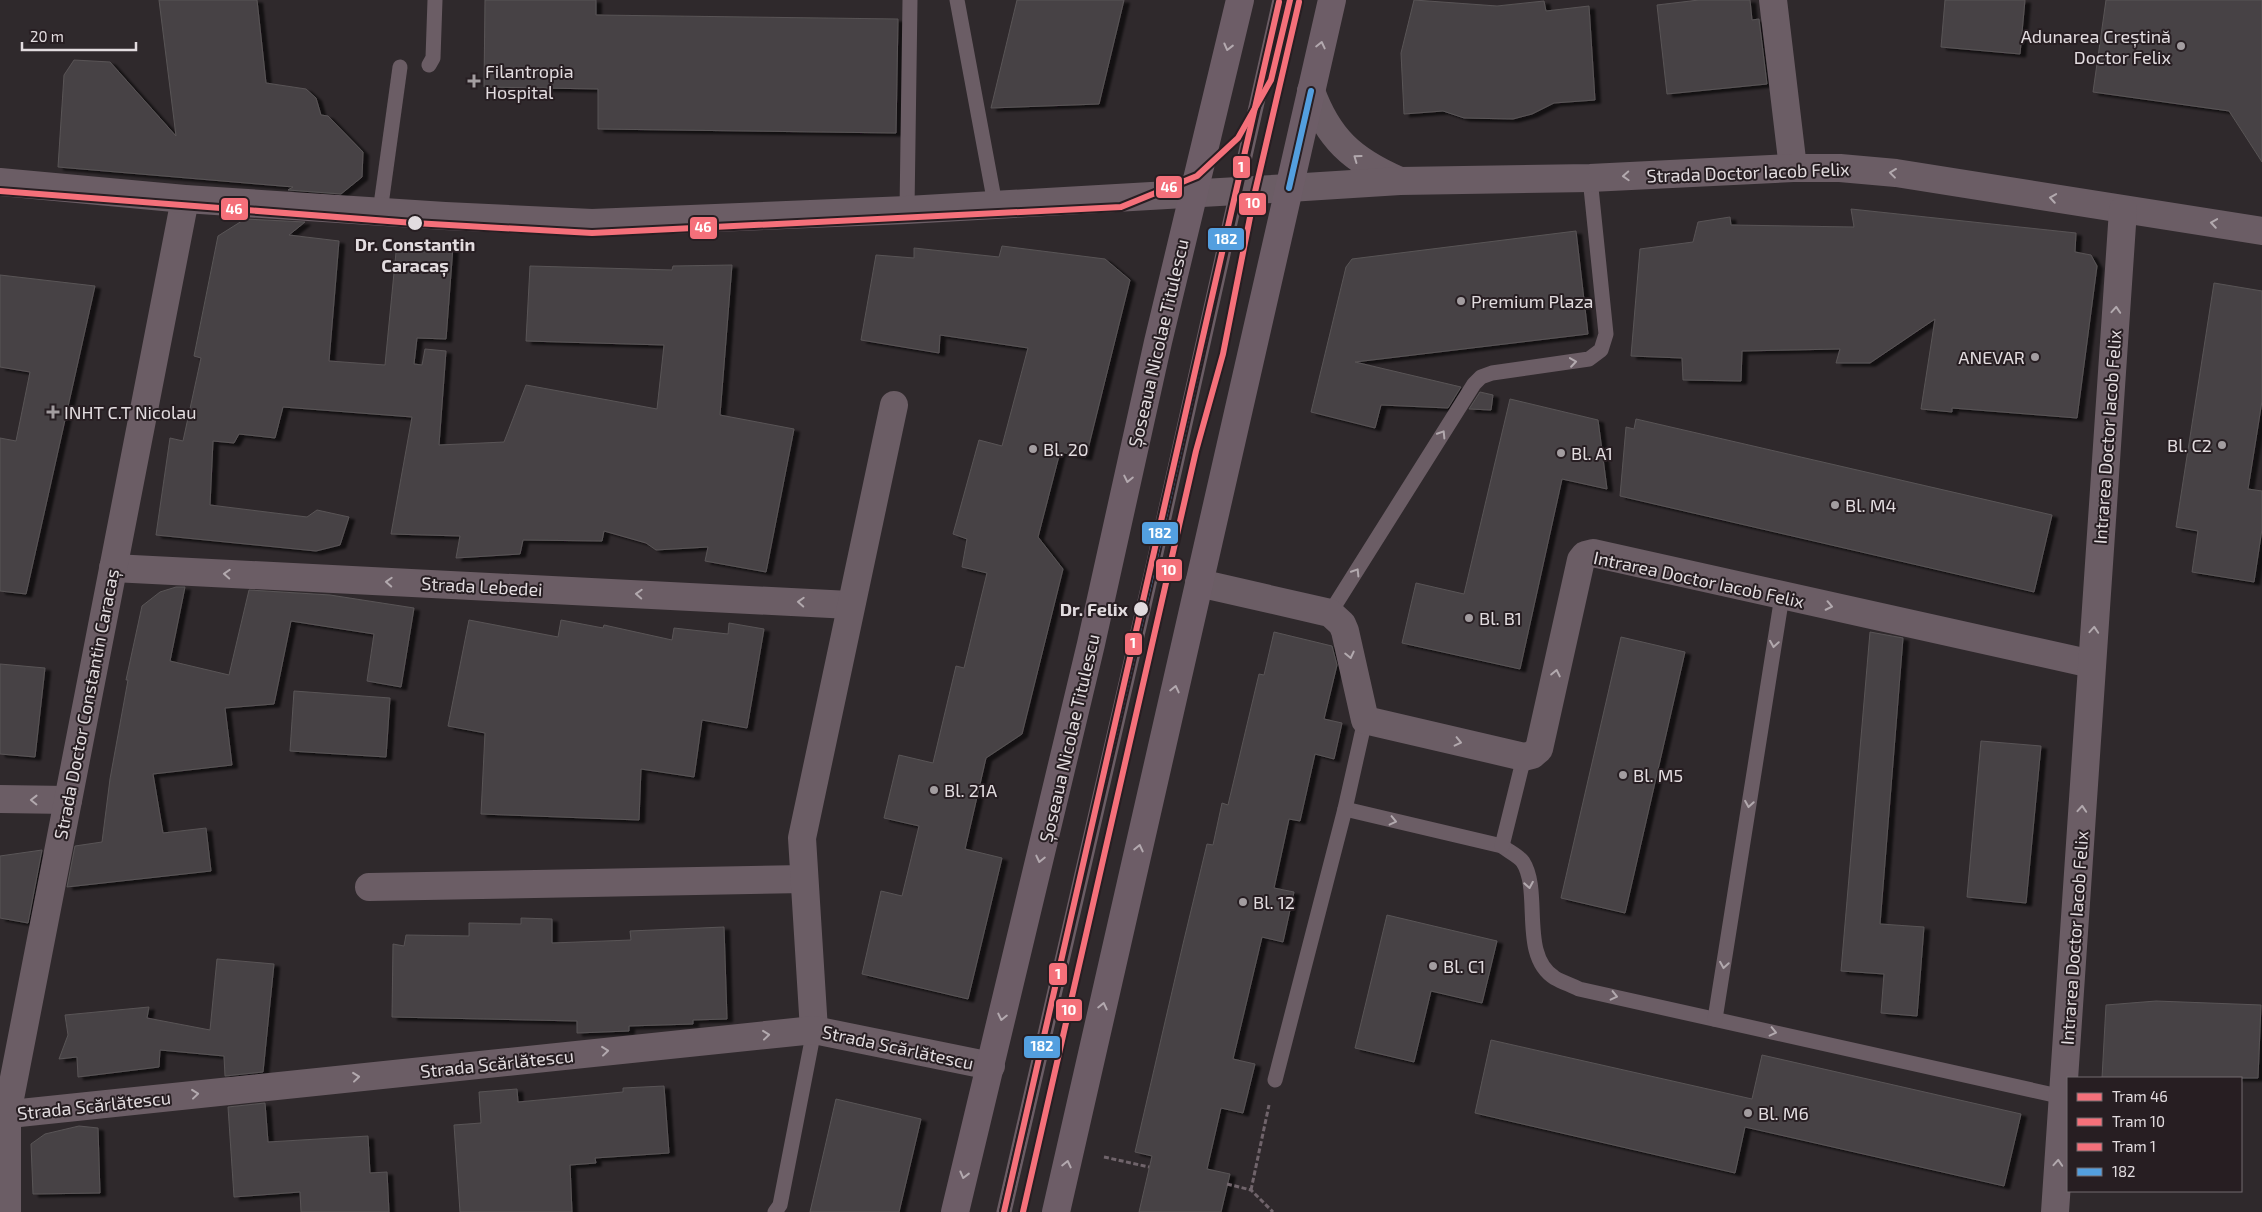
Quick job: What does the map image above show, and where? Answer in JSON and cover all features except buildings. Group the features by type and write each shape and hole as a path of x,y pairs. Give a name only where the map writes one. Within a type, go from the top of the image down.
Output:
{"main road":[{"name":"Șoseaua Nicolae Titulescu","path":"955,1212 1091,644 1192,193 1240,0"},
{"path":"1056,1212 1332,0"}],"street":[{"path":"1773,0 1793,168"},
{"path":"1311,90 1318,110 1335,139 1363,162 1400,181"},
{"name":"Strada Doctor Iacob Felix","path":"1192,193 1400,181 1590,178 1793,168 1840,168 1896,173 2262,231"},
{"path":"0,182 185,199 592,223 907,210 1192,193"},
{"name":"Strada Doctor Constantin Caracaș","path":"7,1212 3,1114 68,800 185,199"},
{"name":"Intrarea Doctor Iacob Felix","path":"2055,1212 2123,210"},
{"path":"814,1030 802,838 894,405"},
{"name":"Intrarea Doctor Iacob Felix","path":"1524,757 1532,755 1539,749 1581,560 1585,555 1593,553 2092,664"},
{"name":"Strada Lebedei","path":"113,568 850,605"},
{"path":"1199,583 1330,613 1342,624 1345,631 1365,720 1524,757"},
{"path":"0,799 68,800"},
{"path":"369,887 804,879"},
{"name":"Strada Scărlătescu","path":"3,1114 814,1030 991,1066"}],"lane":[{"path":"429,65 433,58 435,0"},
{"path":"907,210 910,0"},
{"path":"957,0 995,204"},
{"path":"1004,1212 1188,413 1280,0"},
{"path":"380,212 400,68"},
{"path":"1330,613 1474,384 1481,377 1492,373 1589,359 1601,350 1606,334 1590,178"},
{"path":"1716,1019 1782,596"},
{"path":"1275,1080 1345,809 1365,720"},
{"path":"1502,846 1524,757"},
{"path":"1345,809 1502,846 1523,862 1531,884 1532,933 1542,963 1554,977 1579,989 2063,1098"},
{"path":"775,1212 780,1205 814,1030"}],"path":[{"path":"1251,1190 1275,1080"},
{"path":"1070,1148 1149,1167"},
{"path":"1227,1184 1251,1190 1273,1212"}],"tram line":[{"name":"46","path":"0,191 414,223 592,233 1121,207 1197,176 1238,138 1271,80 1290,0"},
{"name":"1","path":"1004,1212 1279,2"},
{"name":"10","path":"1023,1212 1196,451 1223,354 1255,192 1299,2"}],"transit line":[{"name":"182","path":"1004,1212 1154,562 1280,0"},
{"name":"182","path":"1289,188 1311,91"}],"place":[{"name":"Adunarea Creștină Doctor Felix","path":"2181,46"},
{"name":"Filantropia Hospital","path":"474,81"},
{"name":"Dr. Constantin Caracaș","path":"415,223"},
{"name":"Premium Plaza","path":"1461,301"},
{"name":"ANEVAR","path":"2035,357"},
{"name":"INHT C.T Nicolau","path":"53,412"},
{"name":"Bl. C2","path":"2222,445"},
{"name":"Bl. 20","path":"1033,449"},
{"name":"Bl. A1","path":"1561,453"},
{"name":"Bl. M4","path":"1835,505"},
{"name":"Dr. Felix","path":"1141,609"},
{"name":"Bl. B1","path":"1469,618"},
{"name":"Bl. M5","path":"1623,775"},
{"name":"Bl. 21A","path":"934,790"},
{"name":"Bl. 12","path":"1243,902"},
{"name":"Bl. C1","path":"1433,966"},
{"name":"Bl. M6","path":"1748,1113"}]}
